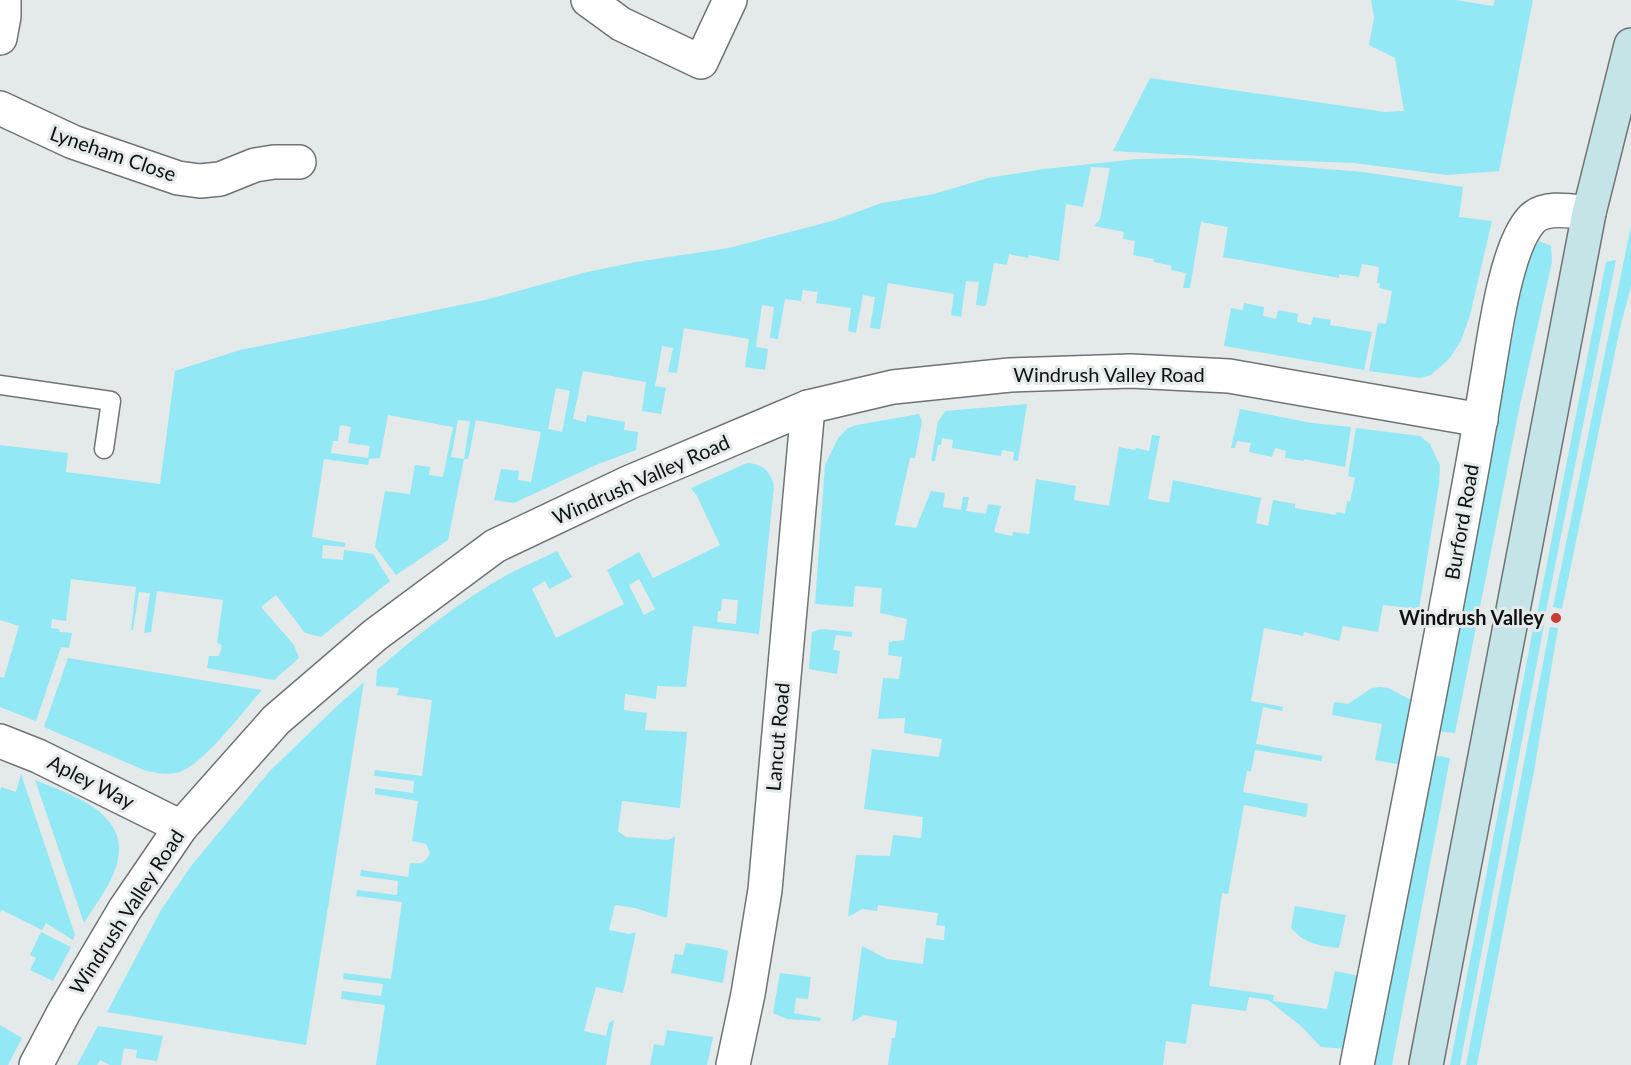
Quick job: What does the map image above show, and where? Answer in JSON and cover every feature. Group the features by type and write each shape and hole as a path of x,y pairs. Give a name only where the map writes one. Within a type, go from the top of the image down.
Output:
{"main road":[{"path":"1426,1065 1589,213 1631,45"}],"street":[{"path":"0,38 4,0"},
{"path":"588,0 621,24 701,62 730,0"},
{"name":"Lyneham Close","path":"0,108 73,142 178,178 200,181 220,179 255,165 299,162"},
{"name":"Burford Road","path":"1357,1065 1444,622 1509,268 1526,227 1536,216 1560,210 1589,213"},
{"name":"Windrush Valley Road","path":"36,1065 64,1012 125,909 181,827 276,720 375,635 495,546 630,482 808,407 893,387 1010,375 1131,371 1229,376 1481,420"},
{"name":"Lancut Road","path":"734,1065 765,890 808,407"},
{"name":"Apley Way","path":"0,741 38,756 181,827"}],"lane":[{"path":"0,385 111,401 104,448"}],"shaded area":[{"path":"1371,0 1455,0 1493,6 1495,0 1533,0 1499,171 1447,175 1354,163 1113,151 1150,78 1385,112 1404,111 1395,58 1369,45 1374,18"},
{"path":"1189,158 1363,172 1463,187 1459,217 1492,221 1470,315 1461,341 1449,359 1431,375 1420,378 1369,371 1378,323 1386,324 1392,291 1379,288 1380,283 1377,283 1379,267 1362,264 1359,277 1339,274 1339,278 1223,257 1228,227 1201,222 1190,288 1183,288 1186,273 1171,270 1172,266 1154,262 1154,259 1133,255 1135,241 1123,239 1124,232 1094,226 1100,219 1110,168 1091,167 1083,207 1066,204 1059,261 1009,254 1007,265 994,263 986,306 976,305 979,282 966,281 961,317 951,315 954,294 888,283 880,329 870,328 875,297 863,295 856,333 848,331 851,308 816,303 818,292 803,290 801,301 785,299 778,339 770,338 774,307 762,305 756,347 768,349 765,370 745,367 749,339 684,328 677,373 668,372 673,348 662,346 655,386 666,388 661,414 642,411 646,382 583,371 573,419 586,422 587,415 625,422 624,430 638,432 636,450 598,464 514,503 494,500 501,469 519,471 518,480 531,482 541,432 476,420 468,459 464,459 448,540 396,575 375,547 385,491 410,494 415,465 430,467 429,475 443,477 453,427 388,415 380,458 369,459 368,465 324,459 312,537 345,543 345,547 323,545 322,558 343,560 344,550 373,554 390,581 321,637 305,633 276,595 261,607 294,645 299,658 274,680 207,668 209,656 219,656 222,645 217,643 223,600 157,591 151,632 144,633 150,593 139,592 133,630 131,630 136,587 71,579 66,621 52,619 51,628 59,629 60,632 72,633 69,648 61,647 36,721 0,707 0,677 4,678 19,626 0,620 0,445 68,453 66,472 160,484 175,371 240,350 485,300 587,272 729,248 832,221 882,203 934,194 988,178 1044,169 1137,159","holes":["556,388 570,391 562,432 548,429","458,420 470,421 464,459 451,457","340,425 351,427 348,443 370,446 368,458 331,453 333,441 338,441"]},
{"path":"1631,226 1631,286 1620,328 1562,609 1553,607"},
{"path":"1539,241 1551,246 1552,262 1520,405 1455,733 1436,731 1473,550 1523,281"},
{"path":"1616,260 1545,616 1537,614 1606,262"},
{"path":"1244,303 1264,307 1263,316 1276,319 1278,310 1298,314 1297,322 1311,325 1313,317 1331,320 1330,325 1372,332 1364,370 1224,346 1231,308 1243,310"},
{"path":"1027,404 1018,461 1013,460 1014,452 1002,450 1001,456 952,448 953,440 942,438 935,461 931,461 938,422 945,411"},
{"path":"1240,409 1312,423 1351,427 1345,467 1304,459 1304,461 1285,458 1286,451 1275,448 1272,457 1249,452 1251,443 1237,441 1235,448 1231,448"},
{"path":"919,414 922,422 915,458 910,458 895,525 916,528 931,491 945,493 943,507 961,510 963,497 969,497 966,511 986,514 988,504 1001,506 994,532 1012,536 1013,532 1029,534 1036,479 1076,486 1074,500 1109,506 1119,447 1149,451 1152,435 1160,436 1148,499 1169,503 1173,480 1261,498 1256,523 1268,526 1273,500 1295,504 1295,508 1335,515 1337,512 1345,514 1355,478 1348,476 1356,428 1420,436 1430,444 1440,465 1439,484 1419,609 1383,605 1378,632 1343,626 1339,641 1304,632 1303,636 1264,628 1251,701 1283,707 1282,711 1263,707 1256,744 1323,756 1321,761 1255,750 1251,771 1247,771 1243,792 1308,804 1306,817 1244,805 1228,894 1222,893 1209,986 1274,995 1273,1001 1327,1009 1335,971 1359,976 1346,1049 1321,1047 1301,1026 1268,1000 1249,997 1246,1011 1192,1004 1186,1044 1166,1041 1163,1065 888,1065 897,1021 864,1015 852,1022 862,946 887,959 923,964 926,938 944,940 945,926 936,925 938,913 878,905 877,911 862,909 848,917 856,855 890,856 893,835 921,838 923,817 864,809 872,749 939,757 942,739 904,733 905,718 878,719 883,678 899,679 902,657 888,655 889,642 904,640 907,619 880,613 882,588 855,586 853,607 815,604 825,465 838,438 848,428"},
{"path":"747,463 762,467 770,476 774,486 759,634 693,626 686,687 657,686 656,699 625,694 624,710 647,713 645,730 687,732 680,808 622,801 618,831 626,837 667,840 675,837 667,918 635,908 615,905 609,930 629,934 636,932 623,993 596,987 584,1031 606,1036 609,1023 614,1020 606,1065 376,1065 385,1005 341,999 342,991 381,996 383,984 343,979 344,973 391,979 402,902 356,896 357,890 397,895 398,881 360,876 361,870 408,877 410,863 422,862 430,853 426,844 412,841 418,801 375,794 375,788 413,793 414,781 374,776 375,770 422,776 432,700 397,695 399,688 376,686 377,670 423,631 472,596 513,572 557,551 572,577 549,589 545,581 532,589 556,638 624,604 607,570 639,552 653,578 720,545 691,488","holes":["639,579 655,609 644,615 629,585","722,599 738,600 736,624 717,622"]},
{"path":"1534,624 1544,625 1460,1065 1450,1065"},
{"path":"1550,627 1558,628 1534,771 1477,1065 1466,1065"},
{"path":"822,629 852,632 852,637 836,635 833,650 840,651 837,674 809,669 812,632"},
{"path":"68,658 262,690 221,738 197,761 176,773 156,773 44,727"},
{"path":"364,682 306,1045 107,1012 161,910 191,866 269,772"},
{"path":"1372,688 1388,688 1413,701 1402,765 1375,760 1382,724 1332,715 1334,702 1348,704"},
{"path":"1432,755 1450,758 1392,1065 1371,1065"},
{"path":"21,774 75,935 73,940 46,923 42,930 2,910 0,912 0,790 1,787 16,792"},
{"path":"35,780 66,792 96,809 108,820 116,833 119,849 116,867 84,923"},
{"path":"1295,906 1346,915 1339,948 1313,943 1297,934 1291,928"},
{"path":"41,932 71,947 53,981 30,970 36,958 30,955"},
{"path":"686,943 728,951 723,983 671,973 675,954 683,955"},
{"path":"780,973 811,977 808,999 796,998 794,1013 821,1018 820,1021 787,1019 773,1013"},
{"path":"0,1025 22,1038 8,1065 0,1065"},
{"path":"98,1026 163,1036 157,1061 136,1058 137,1050 124,1048 121,1065 110,1065 100,1060 97,1065 77,1065"},
{"path":"667,1030 713,1037 707,1065 650,1065 654,1044 664,1046"}],"place":[{"name":"Windrush Valley","path":"1556,618"}]}
